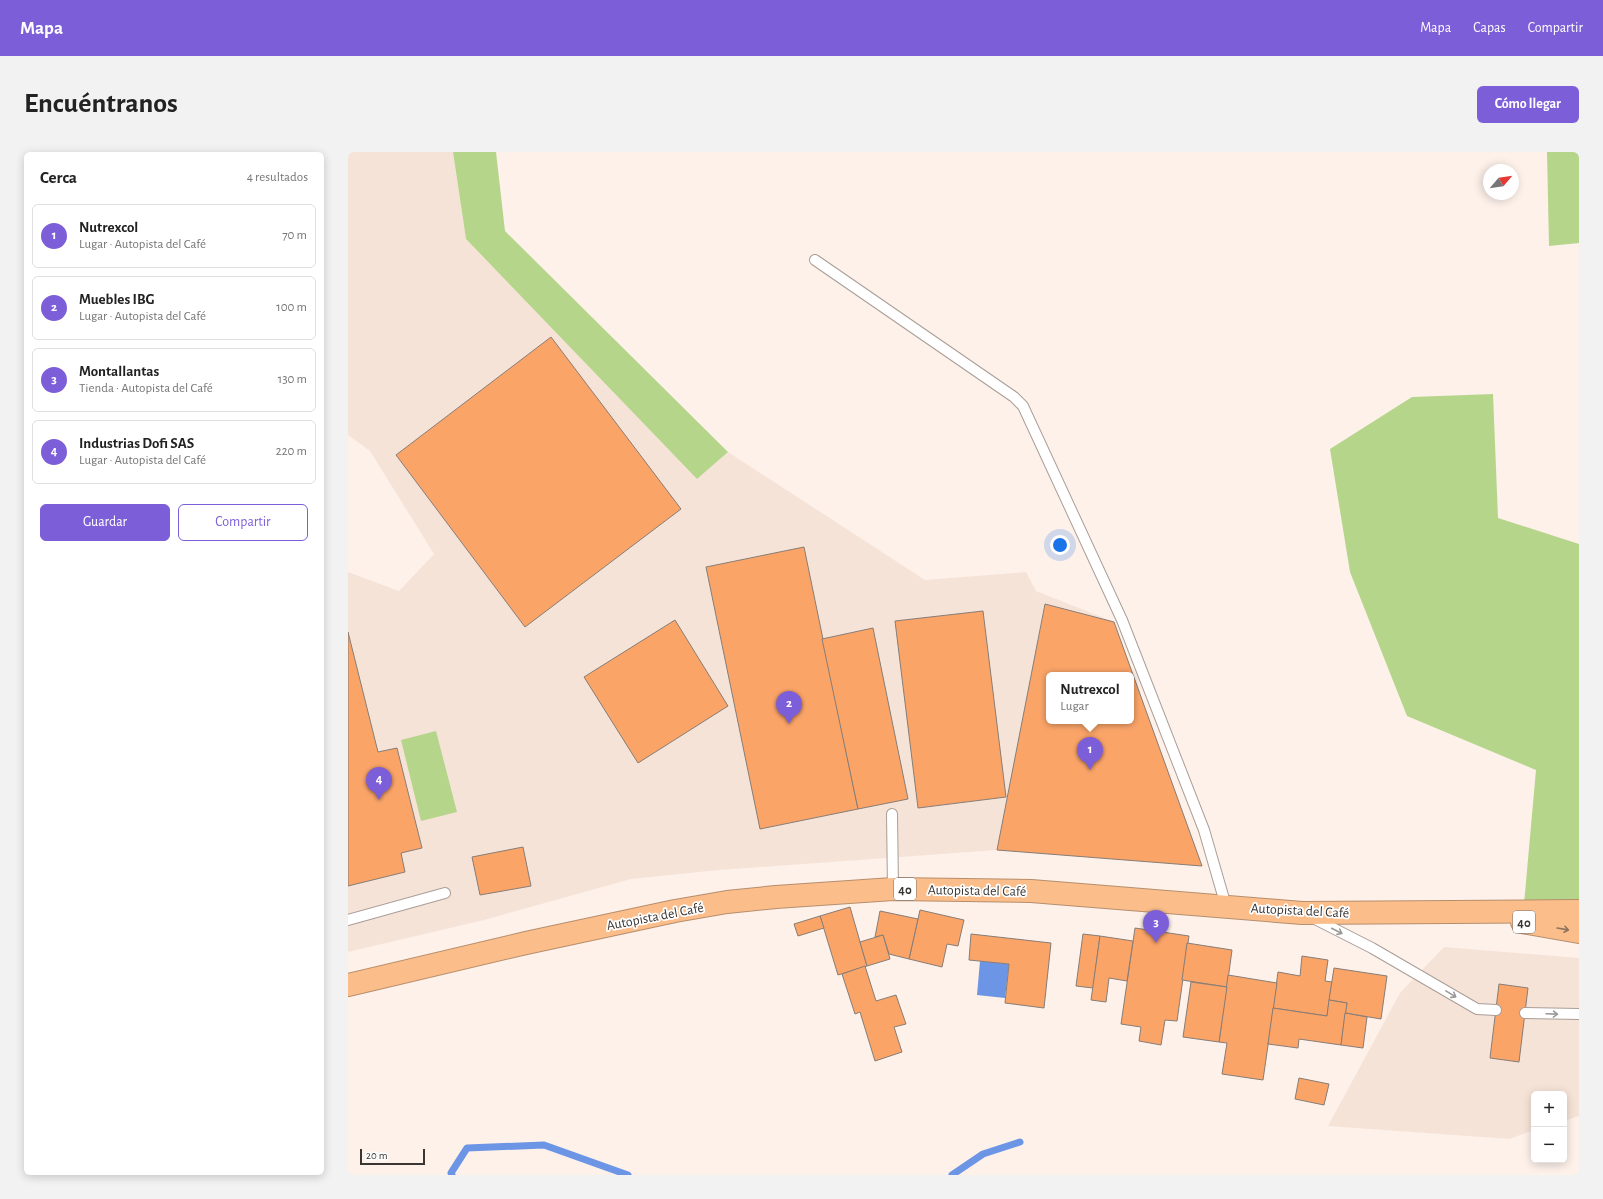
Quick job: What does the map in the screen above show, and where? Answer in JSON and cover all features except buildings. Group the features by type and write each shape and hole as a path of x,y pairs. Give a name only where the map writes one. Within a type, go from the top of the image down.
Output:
{"highway":[{"name":"Autopista del Café","path":"348,985 465,959 526,943 675,911 727,902 776,897 893,889 1032,891 1302,913 1470,913 1579,911"},
{"name":"Autopista del Café","path":"1470,913 1579,932"}],"lane":[{"path":"815,260 1014,397 1023,406 1122,620 1204,830 1226,906"},
{"path":"892,814 893,889"},
{"path":"348,920 445,893"},
{"path":"1302,913 1372,948 1477,1009 1496,1010"},
{"path":"1525,1013 1579,1014"}],"shaded area":[{"path":"348,152 453,152 466,239 697,479 728,452 925,580 1026,572 1036,591 1114,622 1132,672 1046,672 1046,724 1134,724 1134,677 1202,866 997,850 719,870 631,879 484,920 348,952 348,572 399,591 434,554 370,451 348,435"},
{"path":"1444,947 1579,958 1579,1116 1567,1120 1567,1091 1531,1091 1531,1131 1509,1139 1328,1126 1400,993"}],"green space":[{"path":"453,152 496,152 505,231 728,452 697,479 466,239"},
{"path":"1547,152 1579,152 1579,243 1549,246"},
{"path":"1493,394 1498,518 1579,544 1579,902 1524,904 1536,770 1407,716 1350,572 1330,449 1412,397"},
{"path":"436,731 457,812 421,821 401,740"}],"water":[{"path":"980,961 1009,964 1005,998 977,995"}],"waterway":[{"path":"952,1175 983,1154 1020,1142"},
{"path":"452,1175 451,1173 467,1148 544,1145 628,1175"}],"place":[{"name":"Muebles IBG","path":"789,724"},
{"name":"Nutrexcol","path":"1090,770"},
{"name":"Industrias Dofi SAS","path":"379,800"},
{"name":"Montallantas","path":"1156,943"}]}
